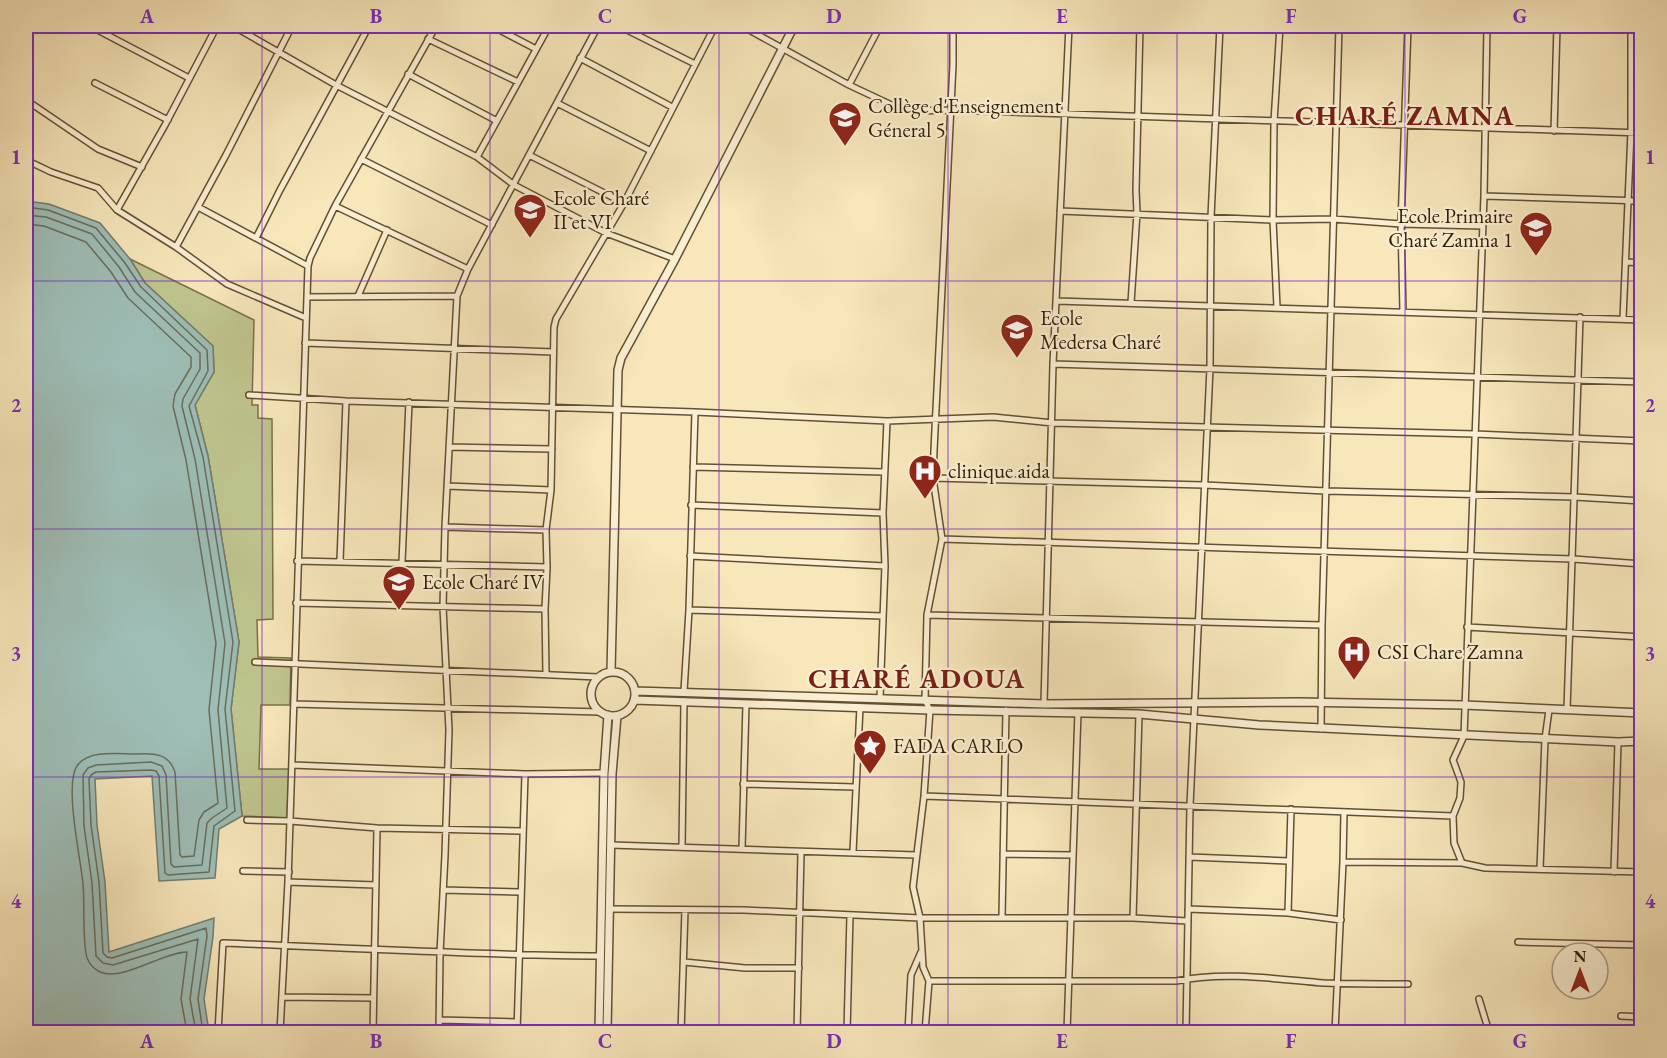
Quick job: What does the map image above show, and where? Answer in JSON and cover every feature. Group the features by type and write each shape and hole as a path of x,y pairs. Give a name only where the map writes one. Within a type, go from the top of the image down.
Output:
{"street":[{"path":"90,26 189,78"},
{"path":"117,210 168,120 217,26"},
{"path":"233,26 336,85 477,157 513,185 606,233 675,259"},
{"path":"176,248 292,26"},
{"path":"256,238 369,26"},
{"path":"280,1032 289,872 308,266 335,206 436,26"},
{"path":"492,26 536,49"},
{"path":"477,157 549,26"},
{"path":"439,1032 448,708 443,607 444,564 450,403 457,296 468,269 598,26"},
{"path":"619,26 694,64"},
{"path":"546,674 545,609 548,567 546,530 551,490 554,408 553,352 556,319 624,203 715,26"},
{"path":"742,26 849,85 905,111 951,110 1641,133"},
{"path":"611,672 618,370 621,358 675,259 794,26"},
{"path":"849,85 880,26"},
{"path":"925,1032 929,981 923,967 920,918 913,887 924,796 930,710 925,700 927,615 942,539 933,478 953,26"},
{"path":"1044,704 1053,364 1069,26"},
{"path":"1131,303 1137,213 1140,26"},
{"path":"1186,1032 1190,806 1210,368 1211,217 1220,26"},
{"path":"1277,307 1273,220 1274,122 1280,26"},
{"path":"1322,729 1322,625 1339,26"},
{"path":"1403,311 1401,224 1408,26"},
{"path":"1462,863 1454,843 1453,816 1460,798 1461,782 1453,760 1464,736 1484,196 1487,26"},
{"path":"1554,130 1557,26"},
{"path":"1623,319 1631,132 1631,26"},
{"path":"428,39 518,82"},
{"path":"580,58 672,107"},
{"path":"408,74 497,121"},
{"path":"95,82 168,120"},
{"path":"26,100 98,148 141,167"},
{"path":"557,103 651,151"},
{"path":"529,155 624,203"},
{"path":"361,159 492,225"},
{"path":"26,160 51,172 98,188 117,210 227,284 306,318"},
{"path":"1484,196 1641,201"},
{"path":"335,206 468,269"},
{"path":"198,207 308,266"},
{"path":"1060,211 1483,226"},
{"path":"358,296 387,230"},
{"path":"1626,262 1641,263"},
{"path":"308,297 457,296"},
{"path":"1057,301 1641,320"},
{"path":"1567,710 1580,317"},
{"path":"305,343 553,352"},
{"path":"1053,364 1641,382"},
{"path":"249,395 346,401 694,412 887,421 993,417 1053,423 1576,437 1641,441"},
{"path":"340,561 346,401"},
{"path":"402,562 409,402"},
{"path":"684,692 689,610 694,412"},
{"path":"880,698 887,421"},
{"path":"449,447 552,449"},
{"path":"693,467 884,472"},
{"path":"933,478 1575,497 1641,501"},
{"path":"447,486 551,490"},
{"path":"691,505 883,513"},
{"path":"445,527 546,530"},
{"path":"942,539 1573,559 1641,564"},
{"path":"690,556 885,566"},
{"path":"297,561 548,567"},
{"path":"297,603 545,609"},
{"path":"689,610 883,616"},
{"path":"927,615 1322,625"},
{"path":"1467,627 1641,637"},
{"path":"255,662 598,677 611,672 621,673 629,678 635,691 634,700 628,710 617,716 608,716 600,712 591,697 591,688 598,677"},
{"path":"635,691 1044,704 1299,702 1464,705 1641,713"},
{"path":"634,700 1139,714 1322,729 1618,742 1641,741"},
{"path":"682,847 684,701"},
{"path":"294,704 600,712"},
{"path":"742,849 746,704"},
{"path":"854,852 860,707"},
{"path":"1002,917 1006,710"},
{"path":"1540,869 1545,739 1550,710"},
{"path":"1067,1032 1078,712"},
{"path":"1133,918 1139,714"},
{"path":"599,1032 604,773 608,716"},
{"path":"607,1032 612,774 617,716"},
{"path":"1614,872 1618,742"},
{"path":"292,765 447,769 525,774 604,773"},
{"path":"517,1032 525,774"},
{"path":"742,784 855,787"},
{"path":"924,796 1453,816"},
{"path":"1288,913 1291,809"},
{"path":"1335,1032 1344,812"},
{"path":"247,820 377,828 523,831"},
{"path":"373,1032 377,828"},
{"path":"611,845 916,855"},
{"path":"797,1032 801,852"},
{"path":"1003,854 1072,855"},
{"path":"1190,857 1288,861"},
{"path":"1343,862 1462,863 1485,868 1641,872"},
{"path":"243,871 289,872"},
{"path":"288,882 376,885"},
{"path":"443,890 520,892"},
{"path":"609,909 920,918 1133,918 1188,921"},
{"path":"1188,909 1288,913 1341,920"},
{"path":"681,1032 685,910"},
{"path":"847,1032 850,915"},
{"path":"1518,942 1641,945"},
{"path":"218,1032 223,943 519,956 600,956"},
{"path":"908,1032 911,975 921,951"},
{"path":"684,962 745,968 799,968"},
{"path":"929,981 1069,982 1253,978 1408,984"},
{"path":"282,997 373,998"},
{"path":"1479,999 1489,1032"},
{"path":"1621,1016 1641,1017"},
{"path":"439,1020 517,1022"}],"green space":[{"path":"130,259 254,320 252,405 258,405 258,418 272,419 273,619 257,620 258,657 291,658 290,705 261,705 259,769 289,769 287,818 242,816 231,709 239,642 208,456 195,405 214,372 213,346 145,283"}],"water":[{"path":"26,201 49,204 100,223 130,259 145,283 213,346 214,372 195,405 208,456 239,642 231,709 242,816 219,829 215,878 159,881 152,776 95,779 109,952 214,918 204,999 209,1032 26,1032"}],"place":[{"name":"Collège d'Enseignement Géneral 5","path":"845,147"},
{"name":"Ecole Charé II et VI","path":"530,239"},
{"name":"Ecole Primaire Charé Zamna 1","path":"1536,257"},
{"name":"Ecole Medersa Charé","path":"1017,359"},
{"name":"clinique aida","path":"925,500"},
{"name":"Ecole Charé IV","path":"399,611"},
{"name":"CSI Chare Zamna","path":"1354,681"},
{"name":"FADA CARLO","path":"870,775"}],"district":[{"name":"CHARÉ ZAMNA","path":"1405,116"},
{"name":"CHARÉ ADOUA","path":"917,679"}]}
